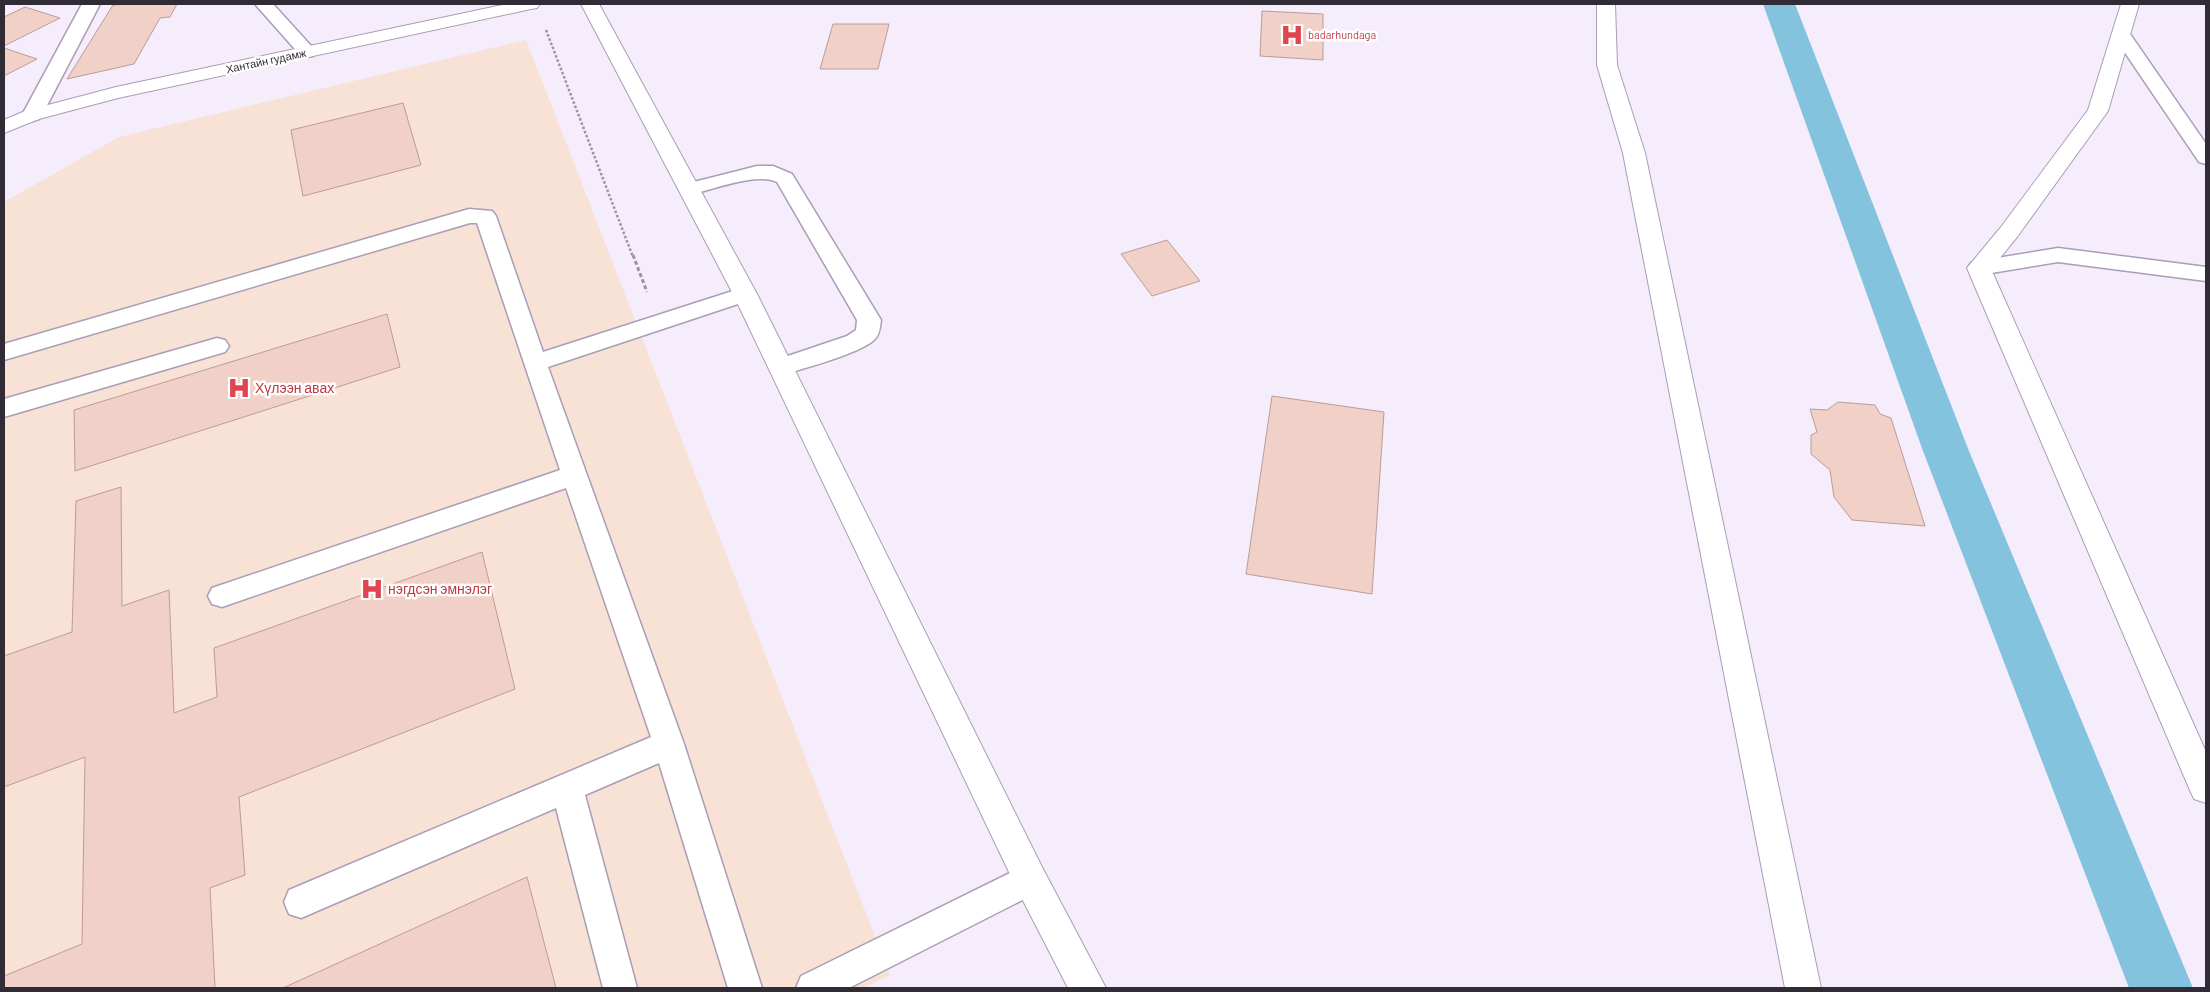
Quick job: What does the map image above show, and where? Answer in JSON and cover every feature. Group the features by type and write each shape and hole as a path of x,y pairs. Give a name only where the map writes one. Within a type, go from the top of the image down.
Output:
{"street":[{"name":"Хантайн гудамж","path":"4,126 32,115 116,93 531,4"},
{"path":"590,4 745,294 1030,879 1088,988"},
{"path":"1606,4 1608,65 1634,153 1803,988"},
{"path":"2130,4 2098,111 2009,232 1979,268 2206,788"}],"lane":[{"path":"32,115 91,4"},
{"path":"264,4 306,52"},
{"path":"2122,35 2206,158"},
{"path":"689,189 757,172 773,172 785,178 869,320 867,333 855,342 781,367"},
{"path":"4,352 477,215 485,216 534,363 669,744 745,988"},
{"path":"1979,268 2058,256 2206,274"},
{"path":"534,363 745,294"},
{"path":"4,408 216,346"},
{"path":"222,596 574,475"},
{"path":"301,902 669,744"},
{"path":"567,788 620,988"},
{"path":"813,988 1030,879"}],"path":[{"path":"543,22 659,322"}],"shaded area":[{"name":"нэгдсэн эмнэлэг","path":"526,40 890,975 864,988 4,988 4,202 119,137"}],"building":[{"path":"177,4 170,17 160,18 134,64 67,79 113,5"},
{"path":"25,7 60,18 4,46 4,17"},
{"name":"badarhundaga","path":"1262,11 1323,14 1323,60 1260,56"},
{"path":"833,24 889,24 878,69 820,69"},
{"path":"4,48 37,59 4,76"},
{"path":"403,103 421,165 303,196 291,130"},
{"path":"1167,240 1200,281 1152,296 1121,254"},
{"name":"Хүлээн авах","path":"387,314 400,367 75,471 74,410"},
{"path":"1272,396 1384,412 1372,594 1246,574"},
{"path":"1838,402 1875,405 1880,414 1891,418 1925,526 1852,520 1834,497 1830,470 1811,454 1811,435 1817,432 1810,409 1827,410"},
{"name":"нэгдсэн эмнэлэг","path":"121,487 122,606 169,590 174,713 217,697 214,648 482,552 515,689 239,797 245,875 210,888 215,988 4,988 4,976 82,944 85,757 4,787 4,656 72,632 76,501"},
{"path":"527,877 556,988 283,988"}],"waterway":[{"path":"1779,4 1946,451 2161,988"}],"place":[{"name":"badarhundaga","path":"1292,35"},
{"name":"Хүлээн авах","path":"239,388"},
{"name":"нэгдсэн эмнэлэг","path":"372,589"}]}
